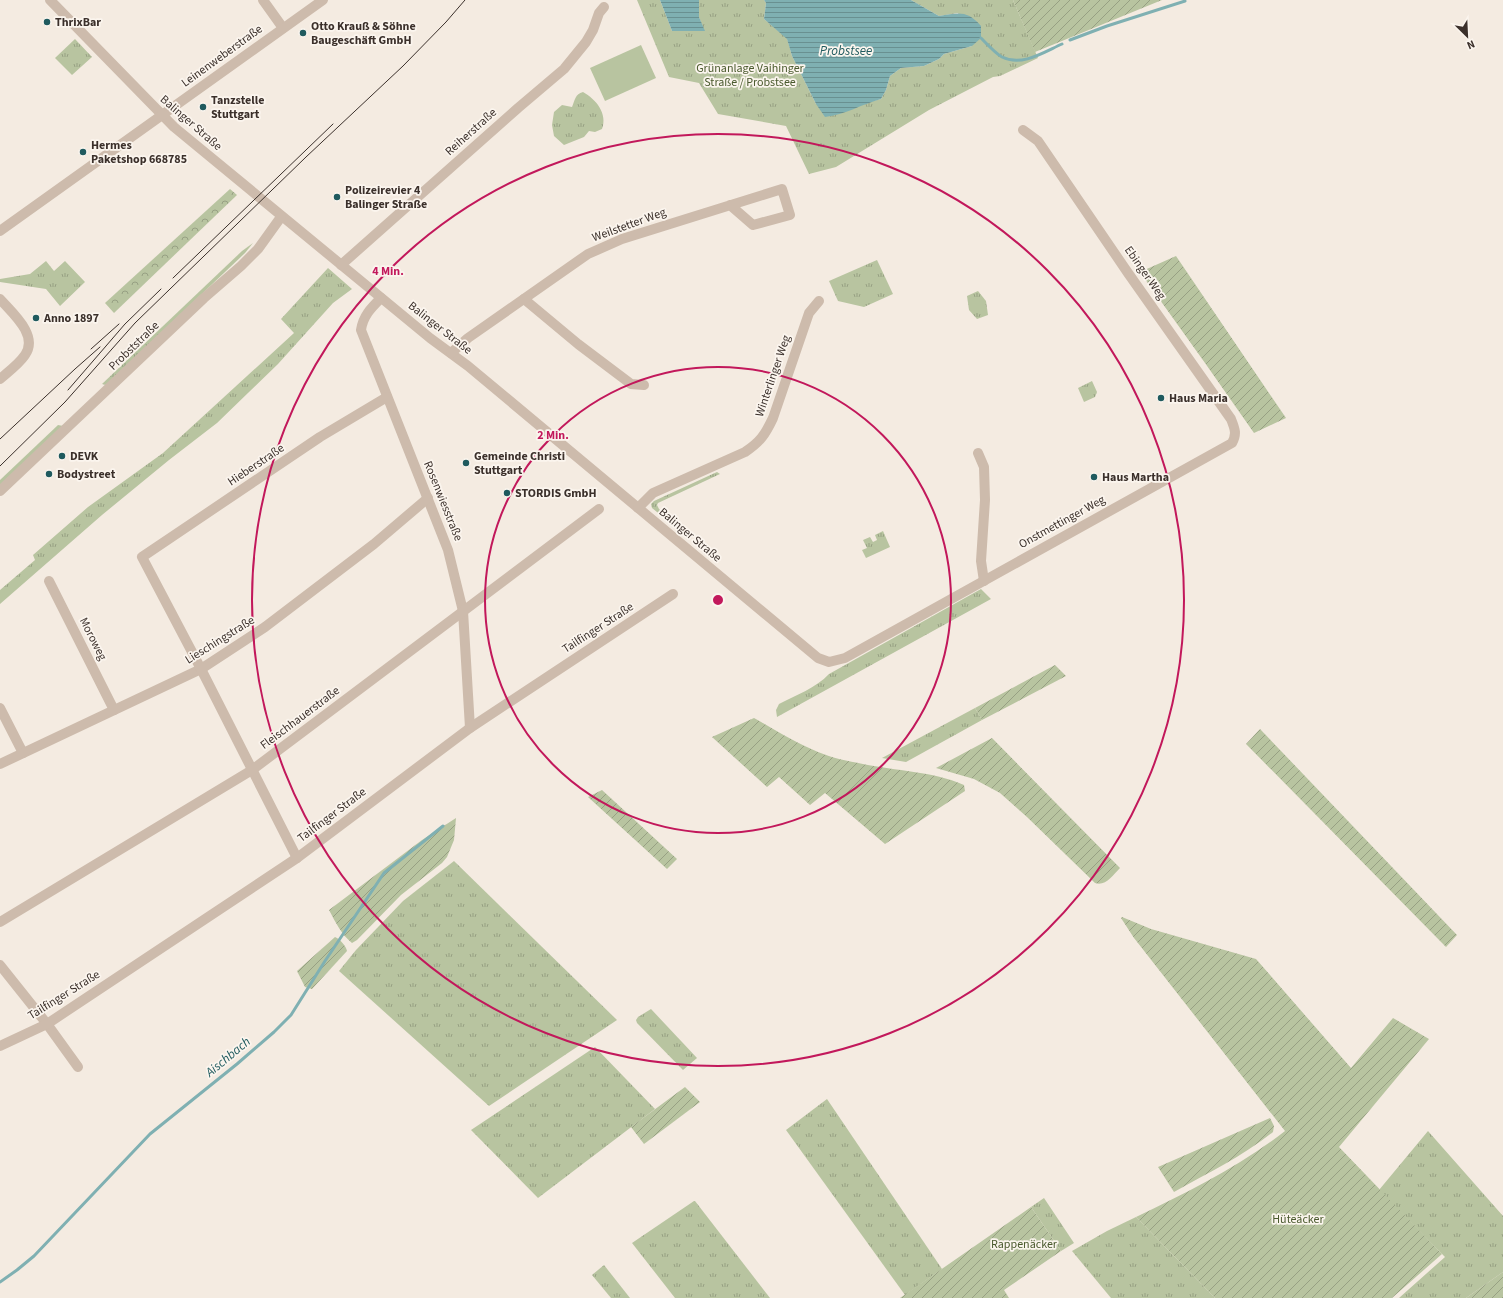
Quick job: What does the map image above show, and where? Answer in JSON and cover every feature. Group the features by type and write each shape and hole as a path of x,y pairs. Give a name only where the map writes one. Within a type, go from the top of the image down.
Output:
{"street":[{"path":"263,0 283,28"},
{"name":"Leinenweberstraße","path":"0,231 323,0"},
{"name":"Balinger Straße","path":"56,2 161,115 281,217 450,353 818,658 829,662"},
{"name":"Reiherstraße","path":"341,265 564,69 586,42 593,30 599,13 604,7"},
{"name":"Ebinger Weg","path":"1023,130 1038,140 1111,248 1231,419 1235,429 1235,437"},
{"name":"Weilstetter Weg","path":"450,353 468,338 588,254 622,239 782,188 790,215 753,225 730,205"},
{"name":"Probststraße","path":"0,492 198,303 241,266 258,249 281,217"},
{"name":"Rosenwiesstraße","path":"381,298 362,321 361,330 448,550 463,611 470,728"},
{"path":"0,299 26,329 29,342 25,355 0,379"},
{"path":"524,299 578,344 631,384 644,385"},
{"name":"Winterlinger Weg","path":"638,508 653,493 745,452 758,443 766,432 773,418 809,314 819,301"},
{"name":"Hieberstraße","path":"201,669 142,557 320,437 387,397"},
{"name":"Onstmettinger Weg","path":"829,662 845,658 1178,472 1232,444 1235,437"},
{"path":"978,454 984,467 985,500 981,561 984,581"},
{"name":"Lieschingstraße","path":"0,764 201,669 266,627 374,544 428,498"},
{"name":"Fleischhauerstraße","path":"0,922 252,770 463,611 590,518 599,509"},
{"name":"Moroweg","path":"49,581 114,710"},
{"name":"Tailfinger Straße","path":"0,1046 47,1024 297,858 470,728 673,594"},
{"path":"201,669 297,858"},
{"path":"0,708 23,753"},
{"path":"0,965 47,1024 78,1067"}],"green space":[{"name":"Grünanlage Vaihinger Straße / Probstsee","path":"637,0 660,0 672,31 704,31 699,17 699,0 764,0 766,3 764,19 787,38 792,56 816,104 869,102 881,99 886,90 890,76 901,68 924,66 939,59 944,54 972,46 958,13 939,16 911,0 1013,0 1038,58 1000,76 993,77 929,110 836,167 809,174 786,126 718,114 699,83 669,77"},
{"path":"1013,0 1162,0 1035,52"},
{"path":"75,39 92,57 72,75 55,58"},
{"path":"641,45 656,78 605,101 590,68"},
{"path":"583,92 588,95 600,108 603,118 602,129 595,132 589,131 584,137 564,145 554,136 552,125 554,112 562,105 572,107 577,96"},
{"path":"230,189 237,195 114,313 105,303"},
{"path":"253,243 245,253 106,385 102,384 242,251"},
{"path":"1176,256 1286,418 1254,433 1140,272"},
{"path":"877,260 893,294 864,307 838,301 829,281"},
{"path":"46,261 54,271 65,261 85,282 60,306 46,289 0,282 0,279 30,274"},
{"path":"328,268 352,289 333,303 278,364 217,423 102,515 0,604 0,590 35,560 33,555 88,507 163,453 294,333 281,319"},
{"path":"978,291 986,301 988,315 977,319 969,310 967,296"},
{"path":"1092,381 1097,392 1095,397 1084,402 1078,388"},
{"path":"58,425 63,426 0,485 0,480"},
{"path":"717,472 720,474 658,503 657,505 659,509 668,517 667,520 652,508 651,504 654,501"},
{"path":"883,531 890,547 866,558 862,550 867,548 863,540 870,537 873,542 877,540 875,535"},
{"path":"981,589 991,599 777,717 776,710 779,704 812,687 829,674"},
{"path":"1055,665 1066,676 982,720 975,708"},
{"path":"975,708 982,720 906,762 882,758"},
{"path":"754,718 823,754 863,764 952,780 964,785 965,791 885,844 825,793 810,805 779,777 767,787 712,737"},
{"path":"1260,729 1457,935 1446,947 1246,744"},
{"path":"992,738 1120,868 1109,880 1099,884 1095,883 1000,793 974,779 936,768"},
{"path":"602,790 677,859 667,869 588,797"},
{"path":"456,818 454,840 447,857 442,863 401,895 357,940 352,943 348,940 336,924 329,910 422,840"},
{"path":"454,861 617,1020 489,1106 339,971 356,950 403,901"},
{"name":"Hüteäcker","path":"1122,917 1151,929 1256,959 1351,1068 1393,1018 1429,1039 1339,1147 1442,1254 1392,1298 1215,1298 1136,1217 1232,1167 1268,1144 1285,1131 1134,938 1121,918"},
{"path":"335,937 339,939 347,951 312,989 305,987 297,971"},
{"path":"651,1009 697,1058 683,1070 637,1023 636,1020 638,1017"},
{"path":"595,1047 655,1109 538,1198 471,1130"},
{"path":"685,1087 700,1102 644,1144 631,1127"},
{"path":"827,1099 942,1269 905,1295 786,1130"},
{"path":"1270,1118 1274,1126 1273,1132 1262,1141 1237,1157 1174,1192 1158,1167"},
{"path":"1428,1131 1503,1216 1503,1272 1466,1298 1399,1298 1445,1257 1379,1190"},
{"path":"1044,1198 1074,1243 1061,1251 1031,1207"},
{"path":"694,1201 770,1298 675,1298 632,1243"},
{"name":"Rappenäcker","path":"1031,1207 1061,1251 1004,1290 1009,1298 900,1298"},
{"path":"1136,1217 1215,1298 1111,1298 1072,1251 1107,1231"},
{"path":"604,1265 630,1298 611,1298 592,1275"},
{"path":"1503,1272 1503,1298 1466,1298"}],"water":[{"path":"660,0 699,0 699,17 705,31 672,31"},
{"name":"Probstsee","path":"764,0 911,0 939,16 962,14 971,17 981,26 981,38 972,46 944,54 939,59 924,66 901,68 890,76 886,90 881,99 840,114 825,117 816,104 792,56 787,39 764,19 766,3"}],"waterway":[{"path":"1070,40 1107,26 1185,1"},
{"path":"981,38 994,51 1002,57 1010,60 1033,57 1062,44"},
{"name":"Aischbach","path":"0,1282 34,1256 150,1134 237,1064 291,1015 384,873 443,826"}],"tram line":[{"path":"0,466 65,402 135,323 306,157 403,66 446,22 465,0"},
{"path":"173,278 333,124"},
{"path":"68,390 125,324 161,289"},
{"path":"91,349 119,324"},
{"path":"0,439 100,347"}],"place":[{"name":"ThrixBar","path":"47,22"},
{"name":"Otto Krauß & Söhne Baugeschäft GmbH","path":"303,33"},
{"name":"Tanzstelle Stuttgart","path":"203,107"},
{"name":"Hermes Paketshop 668785","path":"83,152"},
{"name":"Polizeirevier 4 Balinger Straße","path":"337,197"},
{"name":"Anno 1897","path":"36,318"},
{"name":"Haus Maria","path":"1161,398"},
{"name":"DEVK","path":"62,456"},
{"name":"Gemeinde Christi Stuttgart","path":"466,463"},
{"name":"Bodystreet","path":"49,474"},
{"name":"Haus Martha","path":"1094,477"},
{"name":"STORDIS GmbH","path":"507,493"}]}
